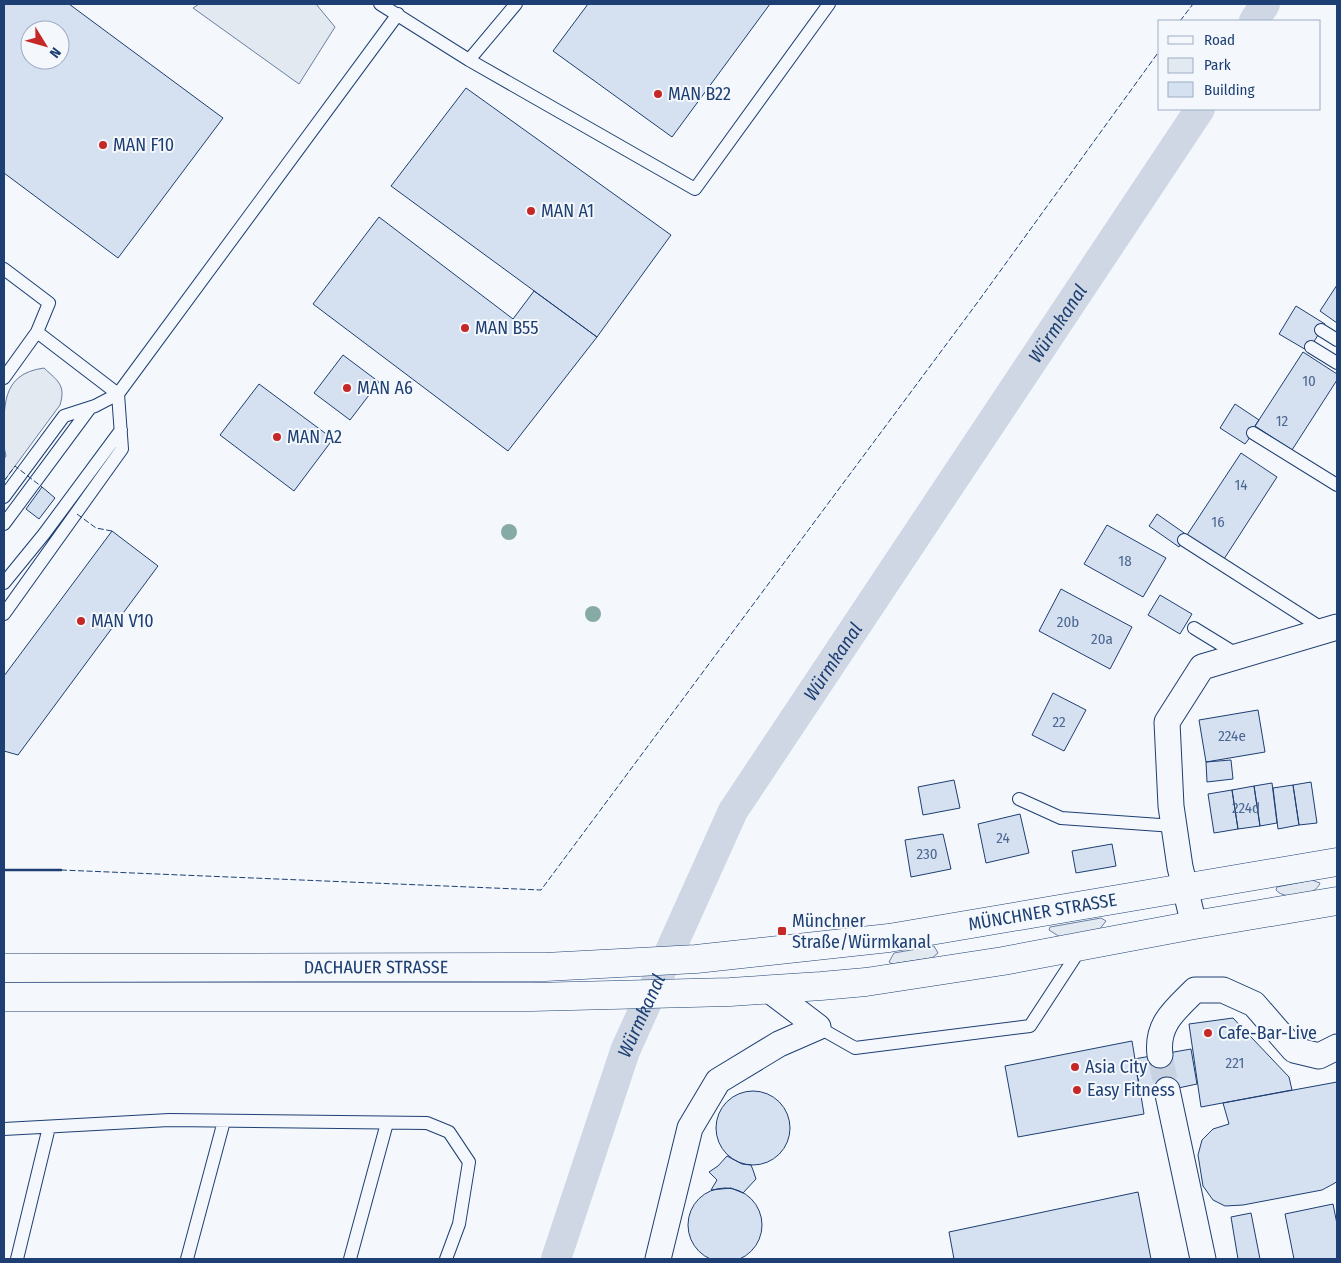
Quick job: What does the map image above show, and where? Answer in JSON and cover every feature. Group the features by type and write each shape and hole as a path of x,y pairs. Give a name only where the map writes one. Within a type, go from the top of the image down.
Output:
{"main road":[{"name":"MÜNCHNER STRASSE","path":"749,954 889,938 1336,866"},
{"path":"768,989 866,982 1081,948 1194,924 1337,901"},
{"name":"DACHAUER STRASSE","path":"4,968 545,967 749,954"},
{"name":"DACHAUER STRASSE","path":"4,997 296,996 446,998 628,995 768,989"}],"street":[{"path":"1194,924 1174,826 1168,722 1202,667 1330,628"},
{"path":"658,1259 690,1128 718,1081 779,1044 818,1027 768,989"},
{"path":"1160,1055 1159,1042 1168,1017 1195,990 1223,990 1254,1004 1294,1050 1319,1056 1337,1047"},
{"path":"1167,1090 1203,1259"}],"lane":[{"path":"380,4 469,60 695,188 829,4"},
{"path":"469,60 516,4"},
{"path":"4,497 64,416 90,408 118,394 398,14"},
{"path":"4,269 49,303 36,332 4,378"},
{"path":"1321,330 1337,340"},
{"path":"4,614 122,450 118,394 36,332"},
{"path":"1311,347 1337,363"},
{"path":"4,524 90,408"},
{"path":"4,583 44,534 121,430"},
{"path":"1253,433 1337,485"},
{"path":"1184,540 1330,628"},
{"path":"1194,628 1238,655"},
{"path":"1019,799 1061,818 1174,826"},
{"path":"818,1027 855,1048 1030,1026 1081,948"},
{"path":"4,1129 169,1120 427,1123 449,1132 469,1162 458,1224 446,1259"},
{"path":"187,1259 224,1121"},
{"path":"350,1259 387,1123"},
{"path":"17,1259 49,1126"}],"green space":[{"path":"199,4 316,4 335,27 299,84 193,8"},
{"path":"44,368 57,380 61,388 62,398 60,405 4,481 4,459 6,456 4,447 4,419 8,395 12,385 19,377 30,371"},
{"path":"1312,880 1320,883 1313,891 1307,894 1293,896 1276,890 1277,887"},
{"path":"1101,918 1106,921 1099,930 1060,937 1049,930 1050,927"},
{"path":"934,946 938,953 932,958 892,964 889,962 894,953"}],"building":[{"name":"MAN F10","path":"4,4 69,4 223,118 118,258 4,173"},
{"name":"MAN B22","path":"588,4 770,4 672,137 553,51"},
{"name":"MAN A1","path":"466,88 671,235 597,337 391,186"},
{"name":"MAN B55","path":"379,217 513,319 534,291 597,337 508,451 313,304"},
{"path":"1337,285 1337,323 1320,311"},
{"path":"1296,306 1325,324 1308,351 1279,334"},
{"path":"1303,352 1337,374 1337,380 1292,450 1255,426"},
{"name":"MAN A6","path":"343,355 379,382 350,420 314,393"},
{"name":"MAN A2","path":"259,384 333,439 294,491 220,435"},
{"path":"1235,404 1259,420 1255,426 1257,428 1245,444 1220,428"},
{"path":"1241,453 1277,477 1224,559 1187,535"},
{"path":"42,487 55,498 39,519 26,509"},
{"path":"1157,514 1187,535 1179,547 1149,526"},
{"path":"1107,525 1166,558 1143,597 1084,564"},
{"name":"MAN V10","path":"112,531 158,566 18,755 4,751 4,676"},
{"path":"1061,589 1132,627 1110,669 1039,631"},
{"path":"1160,595 1192,614 1180,634 1148,615"},
{"path":"1053,693 1086,710 1064,751 1032,735"},
{"path":"1258,710 1265,752 1206,762 1199,720"},
{"path":"1231,760 1233,779 1207,782 1206,762"},
{"path":"954,780 960,808 923,815 918,787"},
{"path":"1311,782 1317,823 1299,825 1293,785"},
{"path":"1272,783 1277,823 1260,826 1254,786"},
{"path":"1293,785 1299,825 1278,829 1273,788"},
{"path":"1254,786 1260,826 1238,829 1232,790"},
{"path":"1232,790 1238,829 1214,833 1208,794"},
{"path":"1020,814 1029,853 986,863 978,824"},
{"path":"943,834 951,869 911,877 905,840"},
{"path":"1112,844 1116,866 1076,873 1072,851"},
{"path":"1233,1018 1289,1077 1292,1090 1201,1107 1189,1024"},
{"path":"1132,1041 1144,1114 1018,1137 1005,1066"},
{"path":"1191,1049 1197,1084 1141,1096 1134,1059"},
{"path":"1337,1082 1337,1181 1335,1183 1322,1190 1243,1205 1225,1206 1213,1200 1203,1186 1198,1155 1202,1140 1213,1129 1229,1124 1223,1103"},
{"path":"753,1091 774,1097 784,1107 790,1128 784,1149 774,1159 753,1165 732,1159 722,1149 716,1128 722,1107 732,1097"},
{"path":"727,1156 742,1164 751,1165 756,1179 743,1193 731,1188 711,1190 717,1180 709,1172"},
{"path":"725,1188 746,1194 756,1204 762,1225 756,1246 746,1256 725,1262 704,1256 694,1246 688,1225 694,1204 704,1194"},
{"path":"1138,1192 1151,1259 954,1259 949,1232"},
{"path":"1333,1204 1337,1224 1337,1259 1294,1259 1285,1214"},
{"path":"1251,1213 1260,1259 1238,1259 1231,1217"}],"waterway":[{"name":"Würmkanal","path":"1255,20 1265,4"},
{"name":"Würmkanal","path":"556,1259 625,1051 733,811 1199,110"}],"tunnel":[{"path":"1160,1055 1167,1090"}],"fence":[{"path":"1181,20 1193,4"},
{"path":"61,870 541,890 980,299 1158,53"},
{"path":"4,481 15,466 42,487"},
{"path":"77,514 96,528 112,531"}],"wall":[{"path":"4,870 61,870"}],"place":[{"name":"MAN B22","path":"658,94"},
{"name":"MAN F10","path":"103,145"},
{"name":"MAN A1","path":"531,211"},
{"name":"MAN B55","path":"465,328"},
{"name":"MAN A6","path":"347,388"},
{"name":"MAN A2","path":"277,437"},
{"name":"MAN V10","path":"81,621"},
{"name":"Münchner Straße/Würmkanal","path":"782,931"},
{"name":"Cafe-Bar-Live","path":"1208,1033"},
{"name":"Asia City","path":"1075,1067"},
{"name":"Easy Fitness","path":"1077,1090"}]}
